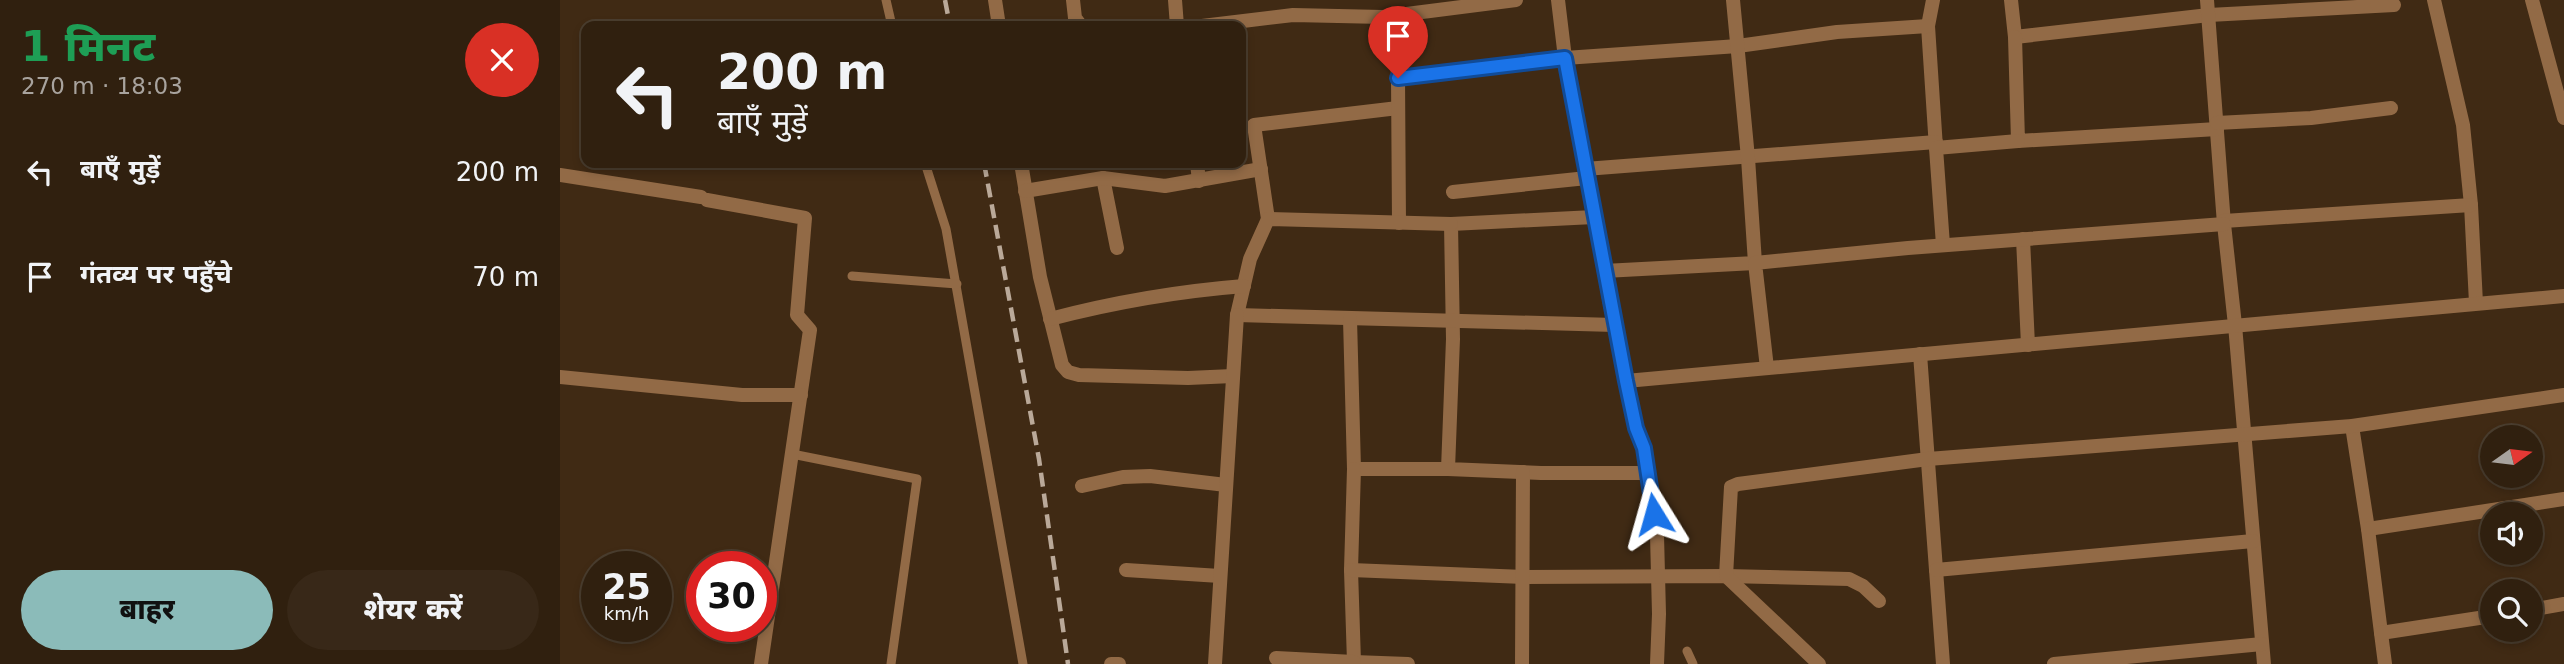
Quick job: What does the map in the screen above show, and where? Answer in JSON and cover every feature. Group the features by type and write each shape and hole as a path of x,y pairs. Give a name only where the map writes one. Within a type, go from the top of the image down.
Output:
{"street":[{"path":"995,0 998,21"},
{"path":"1073,0 1077,21"},
{"path":"1175,0 1177,21"},
{"path":"1243,21 1293,15 1404,10 1516,0"},
{"path":"1558,0 1565,58 1604,271 1636,428 1644,448 1648,472 1657,535 1657,664"},
{"path":"1733,0 1755,263 1767,368"},
{"path":"1933,0 1928,26 1943,245"},
{"path":"2011,0 2015,37 2018,141"},
{"path":"2207,0 2224,223 2264,664"},
{"path":"2434,0 2463,125 2471,205 2476,303"},
{"path":"2532,0 2564,118"},
{"path":"2015,37 2322,5 2394,5"},
{"path":"1399,223 1398,78 1404,10"},
{"path":"1398,78 1565,58 1738,46 1838,32 1928,26"},
{"path":"1215,664 1237,315 1250,259 1268,219 1261,169 1247,127 1398,108"},
{"path":"1453,192 1586,173 1748,158 2217,126 2391,108"},
{"path":"1022,168 1040,277 1062,365 1068,372 1079,375 1188,378 1233,376"},
{"path":"1198,168 1199,181"},
{"path":"1025,191 1103,178 1165,186 1261,169"},
{"path":"560,175 704,198 806,218 797,315 810,330 761,664"},
{"path":"1103,178 1117,248"},
{"path":"1604,271 1755,263 1943,245 2471,205"},
{"path":"1268,219 1451,224 1594,217"},
{"path":"1448,469 1453,320 1451,224"},
{"path":"2023,239 2028,345"},
{"path":"1050,319 1216,288 1244,286"},
{"path":"1626,381 2564,296"},
{"path":"1237,315 1615,326"},
{"path":"1350,319 1353,469 1350,570 1354,662"},
{"path":"1920,354 1943,664"},
{"path":"560,377 742,395 801,396"},
{"path":"1819,664 1726,576 1731,488 1738,484 1928,459 2353,426 2564,395"},
{"path":"2353,426 2385,664"},
{"path":"1353,469 1648,472"},
{"path":"1522,664 1523,472"},
{"path":"1082,486 1123,477 1150,476 1226,485"},
{"path":"2368,529 2564,499"},
{"path":"1936,570 2253,541"},
{"path":"1126,570 1220,576"},
{"path":"1350,570 1524,577 1726,576 1849,579 1863,586 1879,601"},
{"path":"2543,608 2564,604"},
{"path":"2381,633 2480,618"},
{"path":"2054,664 2262,644"},
{"path":"1276,658 1408,664"},
{"path":"1111,664 1119,664"}],"lane":[{"path":"886,0 891,21"},
{"path":"927,168 946,229 957,284 1023,664"},
{"path":"852,276 957,284"},
{"path":"792,454 917,479 891,664"},
{"path":"1687,651 1693,664"}],"railway":[{"path":"945,0 949,21"},
{"path":"985,168 1039,459 1068,664"}],"route":[{"path":"1398,78 1565,58 1610,304 1636,428 1644,448 1654,514"}]}
